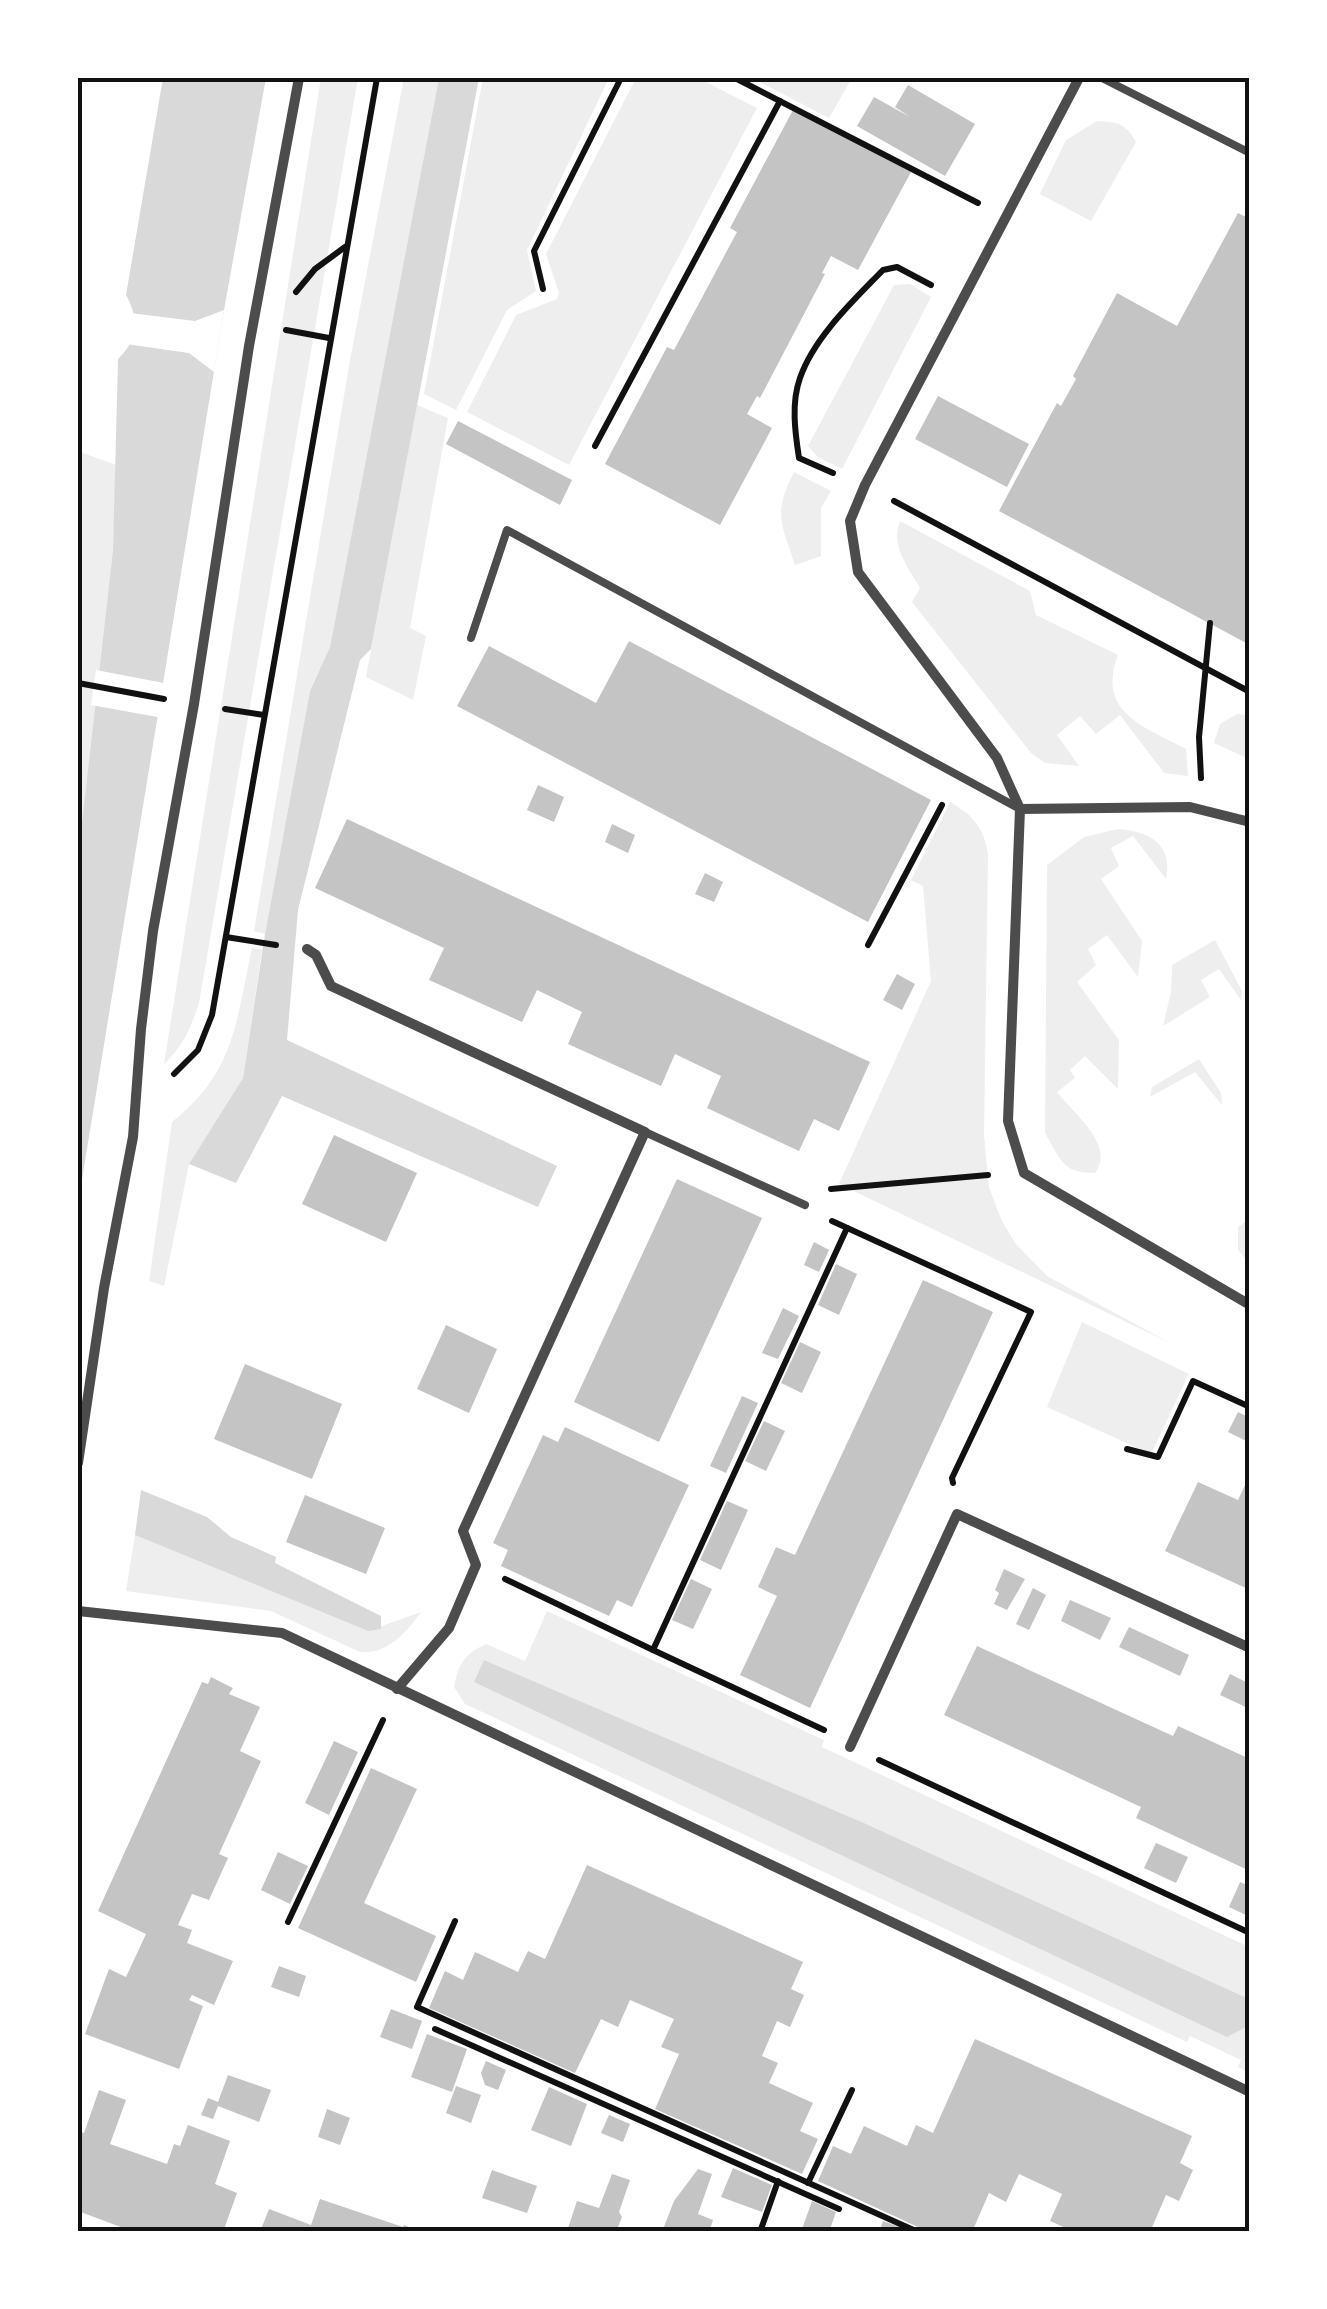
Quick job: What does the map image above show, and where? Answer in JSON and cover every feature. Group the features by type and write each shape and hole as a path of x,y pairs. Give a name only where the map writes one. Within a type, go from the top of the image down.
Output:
{"street":[{"path":"78,1463 104,1288 133,1137 141,1028 154,931 194,704 249,346 298,78"},
{"path":"1079,78 850,521 858,572 998,758 1020,809 1008,1120 1024,1173 1250,1305"},
{"path":"1020,809 1190,807 1250,822"},
{"path":"307,949 316,955 332,986 645,1132 462,1531 476,1565 449,1628 397,1688"},
{"path":"850,1747 957,1514 1250,1648"},
{"path":"78,1611 282,1632 1250,2092"}],"lane":[{"path":"1102,78 1250,153"},
{"path":"471,638 508,530 1020,809"},
{"path":"645,1132 806,1205"}],"path":[{"path":"212,1016 377,78"},
{"path":"544,289 534,251 621,78"},
{"path":"734,78 1004,217"},
{"path":"595,446 780,102"},
{"path":"290,302 315,269 346,247"},
{"path":"961,300 897,267 884,270 821,341 800,376 795,403 799,458 866,485 1250,692"},
{"path":"287,330 329,338"},
{"path":"1190,807 1202,776 1199,737 1210,623"},
{"path":"78,683 166,700"},
{"path":"220,708 264,714"},
{"path":"868,945 958,776"},
{"path":"226,938 256,942"},
{"path":"957,1514 952,1478 1031,1312 814,1214 806,1205 834,1187 1024,1173"},
{"path":"653,1650 847,1228"},
{"path":"1126,1449 1158,1457 1193,1381 1250,1407"},
{"path":"476,1565 828,1732 850,1747 1250,1933"},
{"path":"288,1922 397,1688"},
{"path":"455,1922 417,2007 918,2232"},
{"path":"436,2029 840,2209"},
{"path":"808,2183 852,2090"},
{"path":"760,2232 778,2182"}],"shaded area":[{"path":"163,78 266,78 224,310 78,1204 78,857 113,550 118,359 133,336 133,312 126,295"},
{"path":"321,78 358,78 199,1003 186,1036 164,1064"},
{"path":"404,78 439,78 330,647 310,691 265,934 254,931 350,360"},
{"path":"439,78 479,78 371,649 360,660 298,910 287,1040 557,1166 538,1207 282,1096 236,1183 189,1164 243,1078 310,691 330,647"},
{"path":"483,78 609,78 527,250 536,291 507,310 456,410 424,394"},
{"path":"636,78 698,78 757,108 569,465 467,412 516,315 557,299 559,293 546,254"},
{"path":"752,78 852,78 829,118"},
{"path":"1097,121 1120,125 1136,142 1091,221 1040,194 1066,140"},
{"path":"910,284 931,297 842,469 819,458 808,446 894,285"},
{"path":"417,405 448,418 410,628 426,636 413,700 366,677"},
{"path":"78,451 116,465 113,550 78,857"},
{"path":"794,472 831,491 821,508 821,556 795,565 781,518 783,498"},
{"path":"900,521 1030,591 1036,615 1118,655 1113,691 1119,704 1140,724 1186,749 1188,776 1164,773 1120,715 1096,734 1080,716 1057,735 1079,766 1045,763 1031,753 912,602 920,588 899,548"},
{"path":"1237,714 1249,715 1249,759 1214,743 1220,724"},
{"path":"950,802 976,823 988,854 984,1136 989,1187 1001,1219 1015,1243 1047,1276 1170,1343 839,1184 931,981 923,886 911,880"},
{"path":"1118,829 1149,836 1162,848 1167,867 1166,879 1133,836 1111,848 1119,866 1101,879 1142,941 1138,977 1107,935 1088,949 1096,965 1077,982 1119,1040 1118,1089 1085,1056 1070,1070 1075,1078 1057,1092 1097,1141 1100,1163 1095,1173 1076,1171 1064,1163 1045,1133 1047,865 1084,837"},
{"path":"1215,940 1242,991 1241,1000 1219,969 1201,980 1210,997 1163,1026 1172,965"},
{"path":"252,948 262,950 243,1078 189,1164 164,1286 149,1281 172,1122 193,1103 221,1064 236,1022"},
{"path":"1199,1059 1221,1093 1222,1105 1195,1072 1150,1097 1152,1087"},
{"path":"1249,1219 1249,1263 1238,1250 1238,1227"},
{"path":"1082,1322 1189,1374 1151,1454 1047,1407"},
{"path":"141,1490 207,1517 231,1537 276,1557 275,1563 381,1616 381,1629 368,1631 135,1535"},
{"path":"135,1535 368,1631 421,1612 387,1646 360,1652 271,1611 126,1591"},
{"path":"547,1611 824,1740 822,1747 1249,1947 1249,1999 864,1823 484,1660 1248,2026 1249,2022 1249,2073 1238,2067 1241,2060 1190,2036 1187,2042 465,1704 454,1687 467,1656 486,1644 525,1661"},
{"path":"484,1660 864,1823 1249,1999 1248,2026 1227,2037 474,1682"}],"pier":[{"path":"224,310 214,372 189,353 126,344 130,313 195,321"},
{"path":"96,670 169,684 163,718 91,705"}],"building":[{"path":"908,85 975,124 945,176 857,126 874,97 910,117 895,107"},
{"path":"793,110 911,172 858,270 831,256 760,398 757,396 747,414 772,428 720,525 605,464 667,347 674,350 737,232 730,228"},
{"path":"1238,213 1250,219 1250,645 999,511 1057,403 1061,406 1076,379 1073,376 1117,293 1177,326"},
{"path":"938,396 1029,444 1007,487 915,439"},
{"path":"458,421 572,480 560,505 446,444"},
{"path":"629,641 931,800 868,922 457,706 489,646 596,703"},
{"path":"538,785 564,797 554,822 527,810"},
{"path":"347,819 870,1062 839,1131 814,1119 799,1151 707,1108 721,1076 675,1054 661,1086 568,1044 582,1012 537,990 522,1022 429,980 444,948 315,888"},
{"path":"612,824 635,835 628,853 605,842"},
{"path":"705,873 723,882 714,902 695,894"},
{"path":"897,974 915,984 902,1010 883,1000"},
{"path":"334,1135 417,1173 386,1242 302,1204"},
{"path":"677,1179 762,1218 659,1442 574,1402"},
{"path":"814,1242 829,1250 819,1272 804,1265"},
{"path":"836,1264 857,1274 839,1315 818,1305"},
{"path":"923,1280 993,1312 810,1708 740,1675 777,1596 758,1587 776,1547 795,1555"},
{"path":"783,1308 799,1316 778,1359 762,1353"},
{"path":"446,1325 497,1349 469,1413 417,1389"},
{"path":"800,1342 821,1352 802,1393 781,1383"},
{"path":"245,1364 342,1404 312,1479 214,1439"},
{"path":"742,1396 758,1403 726,1473 710,1466"},
{"path":"1238,1412 1250,1418 1250,1443 1228,1432"},
{"path":"764,1421 785,1431 766,1471 745,1461"},
{"path":"565,1427 689,1485 632,1607 617,1600 609,1616 501,1566 508,1550 493,1543 543,1435 558,1442"},
{"path":"1198,1482 1238,1500 1246,1483 1250,1485 1250,1590 1165,1551"},
{"path":"305,1495 385,1528 366,1574 286,1542"},
{"path":"727,1501 748,1510 721,1570 700,1560"},
{"path":"1004,1569 1025,1579 1007,1610 994,1604"},
{"path":"691,1579 712,1589 693,1629 672,1620"},
{"path":"1033,1588 1046,1595 1029,1630 1016,1624"},
{"path":"1070,1600 1111,1618 1100,1640 1061,1621"},
{"path":"1129,1627 1189,1655 1180,1676 1119,1647"},
{"path":"977,1646 1173,1736 1178,1726 1250,1759 1250,1871 1136,1818 1141,1807 944,1715"},
{"path":"1230,1674 1250,1684 1250,1709 1220,1695"},
{"path":"211,1677 233,1688 229,1694 260,1707 240,1751 261,1761 219,1854 228,1858 209,1900 192,1894 178,1925 192,1930 187,1943 233,1961 214,2005 192,1995 189,2000 203,2006 179,2069 85,2034 109,1969 126,1977 146,1934 98,1911 202,1682 208,1684"},
{"path":"334,1741 358,1752 329,1815 305,1803"},
{"path":"371,1768 417,1789 364,1903 436,1936 416,1982 298,1928"},
{"path":"1156,1843 1188,1857 1176,1883 1144,1868"},
{"path":"278,1852 308,1866 290,1904 261,1890"},
{"path":"587,1865 803,1962 791,1989 804,1995 790,2027 777,2021 762,2056 778,2063 769,2083 813,2103 800,2131 818,2139 802,2174 655,2109 679,2054 661,2047 674,2019 630,2000 618,2027 601,2019 575,2073 429,2008 445,1971 463,1980 475,1952 518,1972 528,1951 545,1959"},
{"path":"1240,1882 1250,1886 1250,1917 1229,1907"},
{"path":"279,1966 306,1976 299,1997 271,1987"},
{"path":"391,2009 422,2021 412,2049 380,2037"},
{"path":"427,2034 467,2049 452,2092 411,2077"},
{"path":"975,2039 1192,2136 1180,2163 1193,2170 1179,2201 1166,2195 1150,2232 1066,2232 1068,2229 1050,2221 1062,2194 1019,2174 1006,2202 989,2193 972,2232 929,2232 818,2181 833,2146 851,2154 864,2126 907,2146 916,2125 933,2133"},
{"path":"486,2061 506,2070 498,2090 485,2085 481,2073"},
{"path":"228,2075 271,2090 259,2122 218,2106 213,2119 201,2115 208,2098 218,2102"},
{"path":"456,2086 481,2095 471,2123 446,2113"},
{"path":"549,2087 587,2104 571,2146 531,2130"},
{"path":"99,2090 126,2100 110,2144 167,2164 174,2144 180,2146 188,2125 230,2141 215,2184 237,2193 223,2232 134,2232 78,2211 81,2132 84,2133"},
{"path":"327,2109 350,2118 340,2145 318,2137"},
{"path":"609,2115 630,2124 623,2142 601,2133"},
{"path":"733,2168 772,2185 762,2212 721,2197"},
{"path":"698,2169 712,2174 698,2214 713,2220 709,2232 662,2232 674,2201"},
{"path":"492,2170 537,2186 527,2213 482,2198"},
{"path":"612,2174 630,2180 616,2232 578,2232 568,2228 577,2201 599,2208"},
{"path":"320,2199 421,2232 260,2232 269,2209 311,2225"},
{"path":"812,2201 836,2212 829,2232 801,2232"},
{"path":"883,2221 910,2231 910,2232 879,2232"}]}
